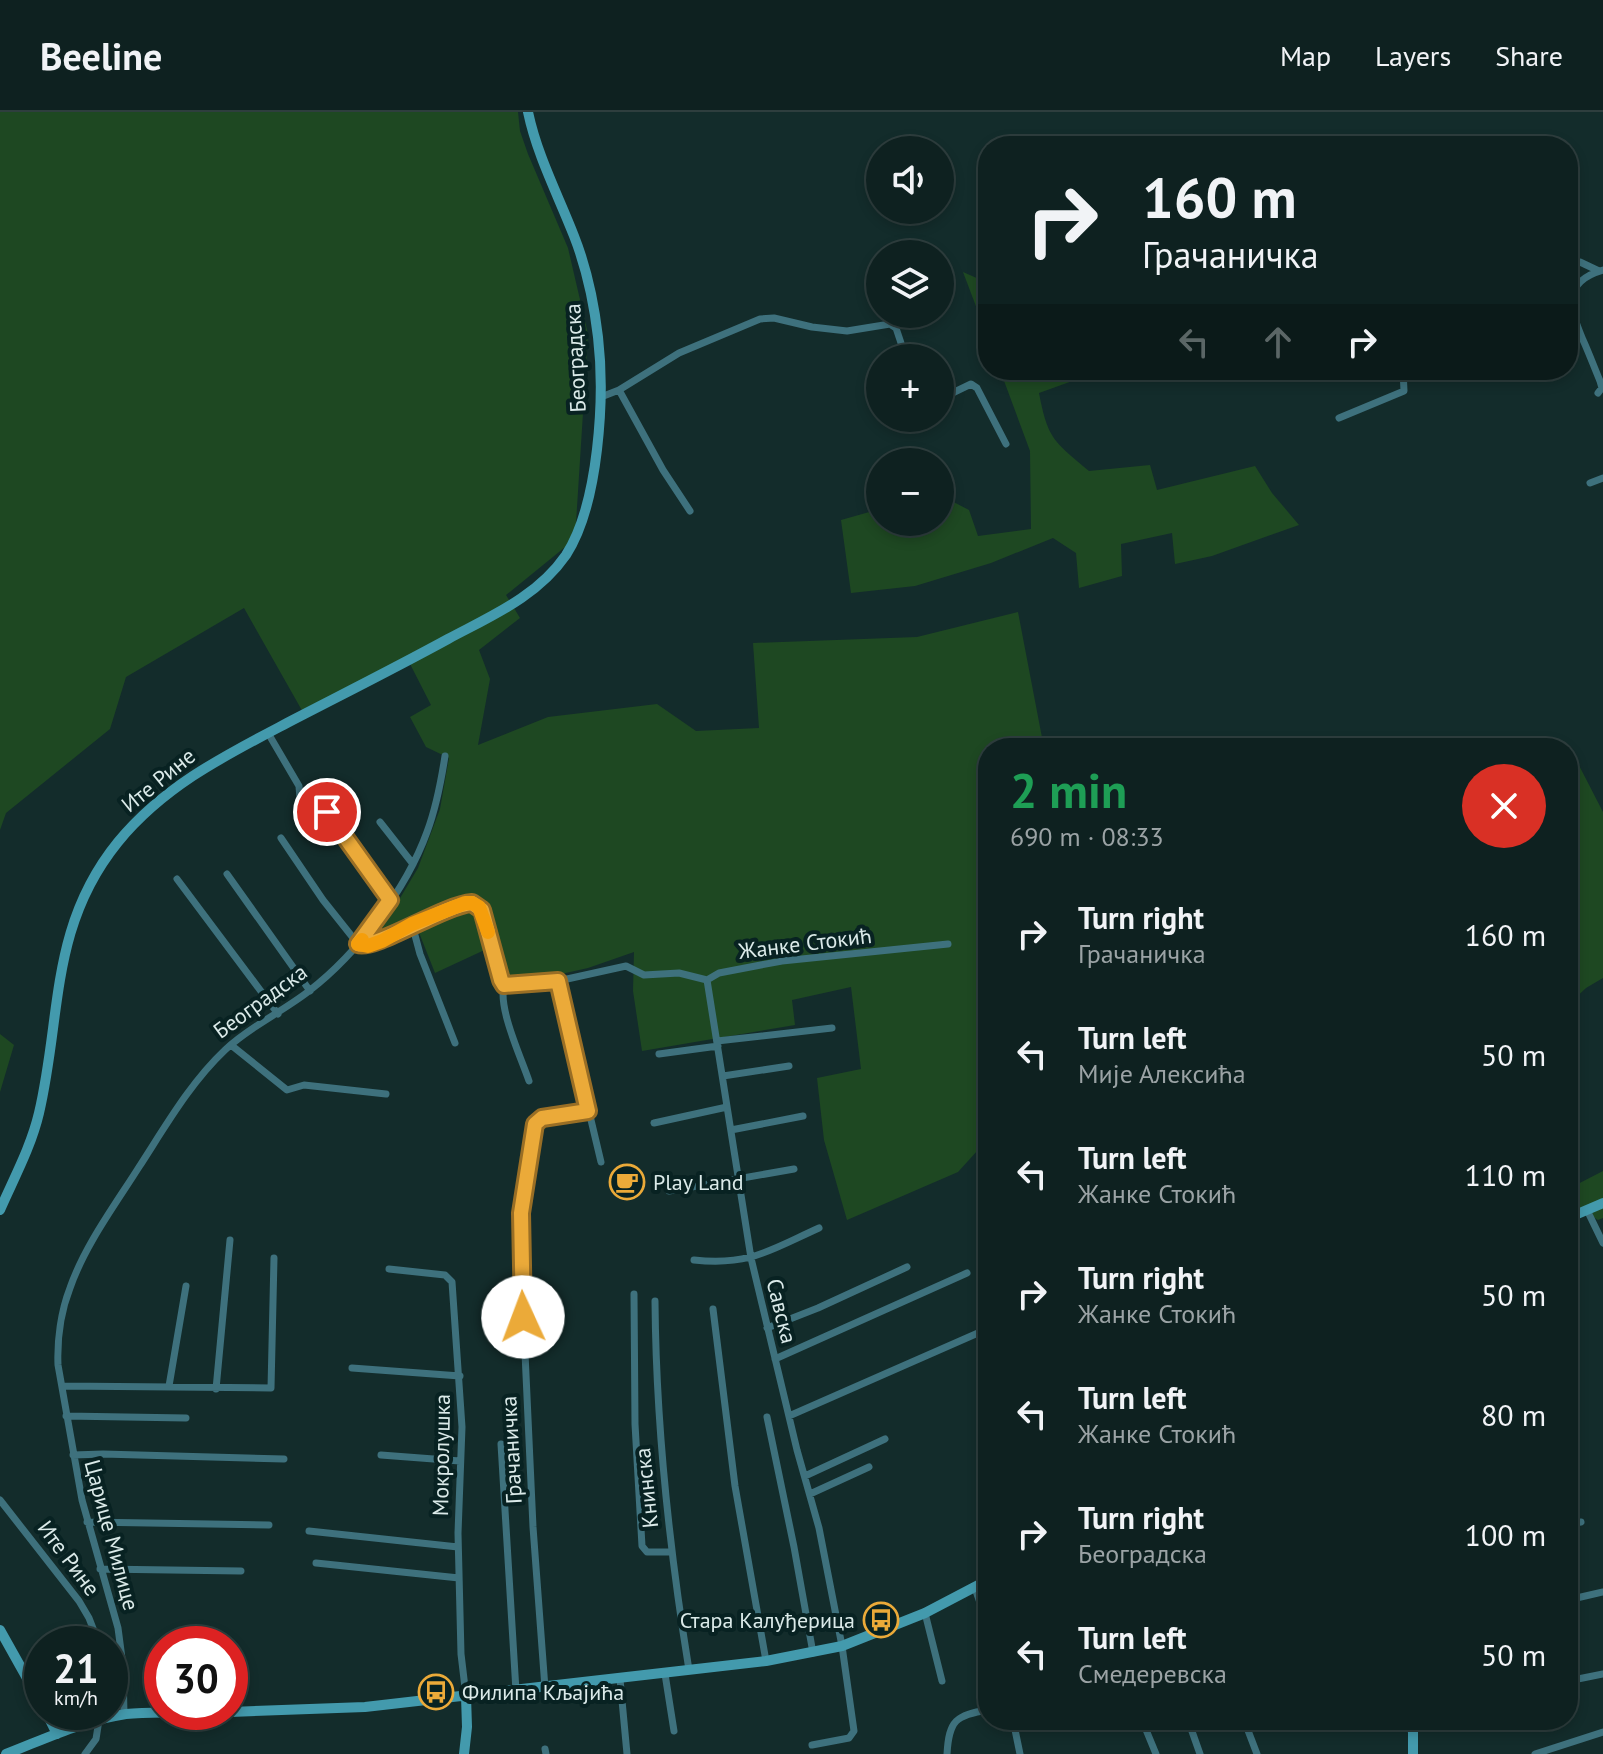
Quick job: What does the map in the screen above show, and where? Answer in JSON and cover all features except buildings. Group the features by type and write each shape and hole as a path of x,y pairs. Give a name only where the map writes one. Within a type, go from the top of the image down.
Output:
{"street":[{"name":"Београдска","path":"528,112 550,181 576,239 592,293 599,342 601,397 593,470 584,516 567,553 529,593"},
{"path":"1578,262 1601,270"},
{"path":"1578,285 1601,270"},
{"path":"601,397 619,390 679,353 760,319 774,318 847,331 890,324 896,328 901,344"},
{"path":"1578,335 1600,381 1602,388 1598,393"},
{"path":"1339,418 1404,391 1403,380"},
{"path":"954,392 971,384 977,388 1006,444"},
{"path":"619,390 663,470 690,511"},
{"path":"1590,483 1603,478"},
{"name":"Ите Рине","path":"0,1210 38,1116 60,967 72,924 89,886 119,841 152,806 194,773 512,605 529,593"},
{"path":"268,733 299,786 300,799"},
{"name":"Београдска","path":"58,1365 68,1292 108,1217 176,1110 203,1074 231,1045 310,991 358,944 413,864 435,809 445,756"},
{"path":"327,812 390,900"},
{"path":"380,822 413,864"},
{"path":"281,838 323,900 358,944 368,946 382,941 412,924 465,903 477,905 482,910 504,985 509,1023 529,1081"},
{"path":"227,874 310,991"},
{"path":"177,879 278,1014"},
{"path":"412,924 420,954 455,1043"},
{"name":"Жанке Стокић","path":"504,985 558,981 626,966 644,975 679,973 707,980 724,971 782,961 948,944"},
{"name":"Савска","path":"707,980 751,1258 819,1528 842,1646 854,1733 851,1738 812,1745"},
{"path":"558,981 601,1162"},
{"path":"659,1054 832,1028"},
{"path":"231,1045 287,1090 304,1085 386,1094"},
{"path":"723,1076 789,1066"},
{"path":"654,1123 727,1107"},
{"name":"Грачаничка","path":"545,1688 525,1370 521,1213 537,1121 588,1111"},
{"path":"731,1130 803,1116"},
{"path":"669,1191 794,1169"},
{"path":"1578,1214 1603,1203"},
{"path":"1587,1210 1603,1243"},
{"path":"694,1260 724,1263 751,1258 819,1228"},
{"path":"216,1389 230,1240"},
{"path":"62,1386 266,1389 272,1386 274,1258"},
{"path":"767,1328 907,1267"},
{"name":"Мокролушка","path":"389,1269 450,1278 453,1290 462,1427 458,1547 466,1696"},
{"path":"775,1359 967,1273"},
{"path":"169,1386 186,1286"},
{"path":"634,1294 635,1439 642,1546 647,1552 671,1552"},
{"name":"Книнска","path":"655,1301 655,1388 671,1552 689,1670"},
{"path":"713,1309 735,1486 766,1661"},
{"path":"789,1416 978,1333"},
{"name":"Царице Милице","path":"58,1365 87,1522 118,1626"},
{"path":"352,1368 460,1376"},
{"path":"66,1416 186,1418"},
{"path":"767,1417 813,1653"},
{"path":"805,1476 885,1439"},
{"path":"501,1444 516,1691"},
{"path":"73,1455 284,1459"},
{"path":"381,1455 460,1461"},
{"path":"810,1494 869,1467"},
{"name":"Ите Рине","path":"0,1500 79,1601 92,1626"},
{"path":"87,1522 269,1525"},
{"path":"309,1531 458,1547"},
{"path":"316,1563 459,1578"},
{"path":"100,1569 241,1571"},
{"path":"248,1711 365,1707 665,1674 813,1653 842,1646 925,1613 978,1586"},
{"path":"975,1588 978,1597"},
{"path":"1578,1598 1603,1592"},
{"path":"925,1613 942,1681"},
{"path":"0,1630 24,1673"},
{"path":"665,1674 674,1731"},
{"path":"1578,1679 1603,1674"},
{"path":"620,1679 627,1754"},
{"path":"464,1754 466,1696"},
{"path":"947,1754 948,1735 958,1717 978,1711"},
{"path":"55,1730 57,1734"},
{"path":"6,1754 69,1730"},
{"path":"85,1754 96,1739 97,1730"},
{"path":"1015,1730 1020,1754"},
{"path":"1146,1730 1156,1754"},
{"path":"1192,1730 1200,1754"},
{"path":"1248,1730 1257,1754"},
{"path":"1412,1730 1413,1754"},
{"path":"1535,1754 1603,1732"}],"green space":[{"path":"0,112 518,112 520,131 528,154 568,248 588,334 575,539 506,595 520,618 479,650 490,679 478,745 548,717 657,704 696,731 759,728 753,643 917,637 1018,612 1042,738 978,738 978,1150 958,1172 847,1220 824,1140 817,1078 861,1069 851,987 792,1000 795,1025 642,1051 633,991 634,952 588,968 552,976 507,976 491,947 435,973 416,925 378,935 418,868 440,809 449,758 426,747 410,717 431,705 408,660 304,714 244,608 126,677 110,729 6,813 0,830"},
{"path":"963,272 978,279 978,312"},
{"path":"1004,380 1075,380 1039,393 1054,438 1089,471 1150,465 1157,490 1255,466 1272,493 1299,525 1212,556 1175,564 1172,533 1121,544 1122,576 1079,588 1076,553 1053,538 991,563 915,586 851,593 841,520 866,513 866,536 954,536 954,502 969,510 978,536 1031,529 1030,451"},
{"path":"1578,763 1603,812 1603,978 1578,996"},
{"path":"0,1034 14,1045 0,1092"},
{"path":"1603,1171 1603,1218 1598,1220 1578,1207 1578,1184"}],"slow traffic":[{"path":"362,940 358,944 364,946 382,941 412,924 465,903 472,903 482,910 488,932"}],"place":[{"name":"Play Land","path":"627,1182"},
{"name":"Стара Калуђерица","path":"881,1620"},
{"name":"Филипа Кљајића","path":"436,1692"}],"route":[{"path":"327,812 390,900 358,944 368,946 382,941 412,924 472,903 482,910 504,985 558,981 588,1111 542,1118 535,1124 521,1213 523,1317"}]}
